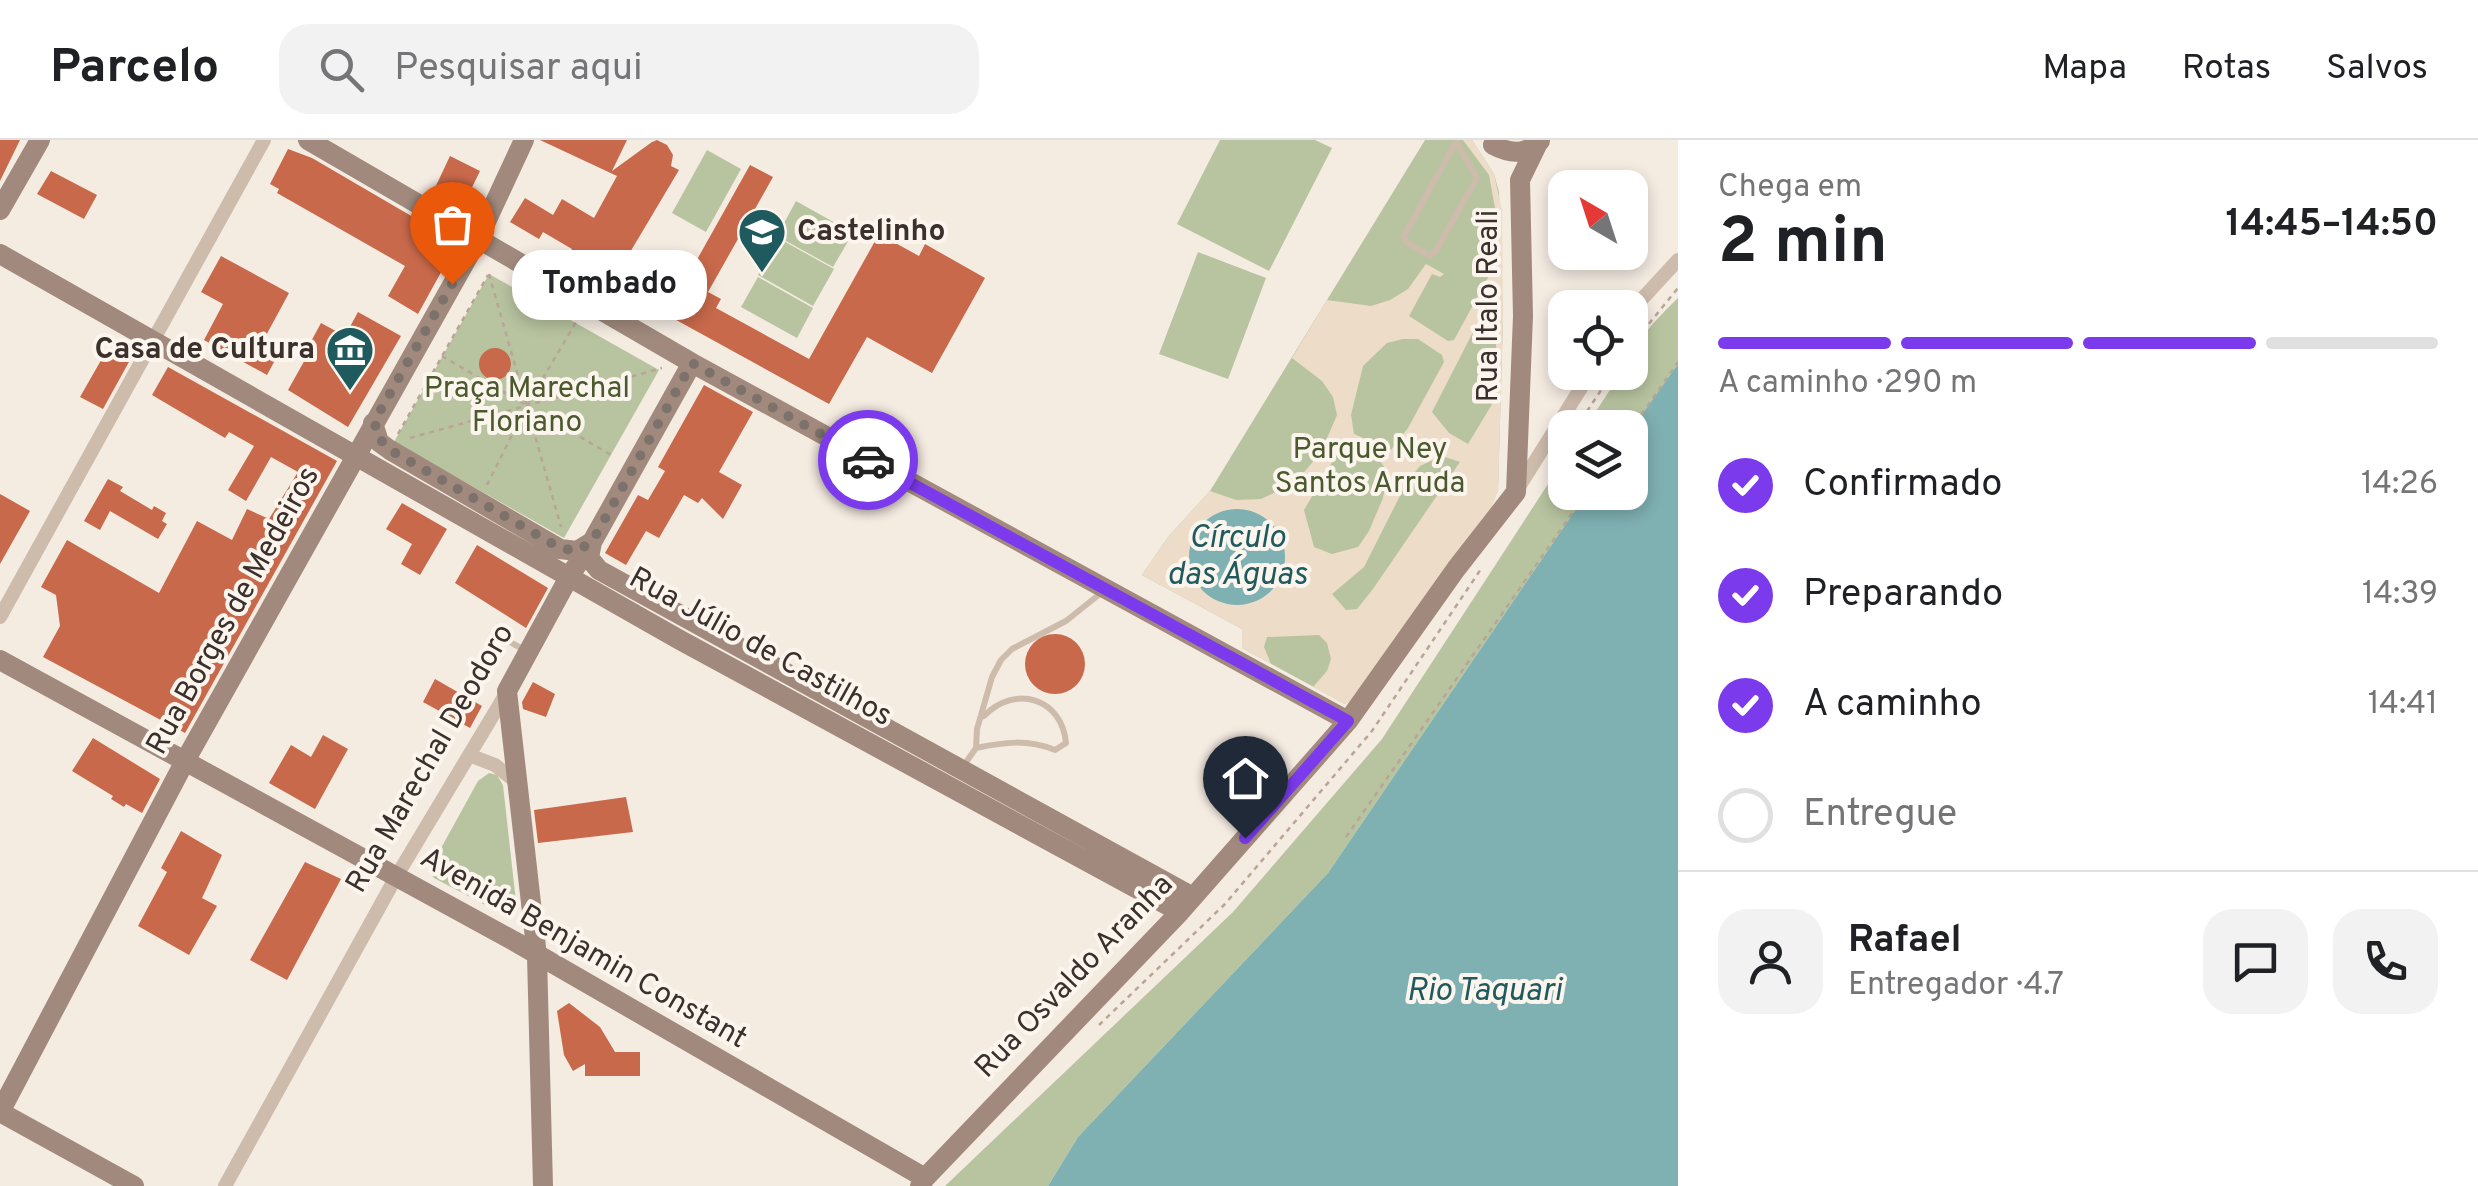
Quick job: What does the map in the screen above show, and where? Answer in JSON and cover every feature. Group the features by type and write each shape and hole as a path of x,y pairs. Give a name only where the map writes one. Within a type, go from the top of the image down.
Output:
{"street":[{"path":"0,210 40,140"},
{"path":"0,617 264,140"},
{"path":"308,140 686,360 1348,721"},
{"name":"Rua Borges de Medeiros","path":"0,1112 185,761 478,240 524,140"},
{"path":"1491,142 1515,153 1539,143"},
{"name":"Rua Italo Reali","path":"1491,142 1520,180"},
{"name":"Rua Italo Reali","path":"1516,492 1523,316 1520,180 1539,143"},
{"name":"Rua Júlio de Castilhos","path":"0,254 680,640 827,708 1187,905"},
{"path":"1648,292 1678,260"},
{"name":"Rua Marechal Deodoro","path":"225,1186 396,877 592,542 686,360"},
{"name":"Rua Osvaldo Aranha","path":"922,1182 1187,905 1348,721 1516,492 1579,390"},
{"path":"373,423 379,442 390,450 560,548 577,551 592,542"},
{"name":"Rua Júlio de Castilhos","path":"592,542 589,551 593,566 690,620 827,708"},
{"path":"680,640 690,620"},
{"name":"Avenida Benjamin Constant","path":"0,660 514,941"},
{"path":"508,691 538,966 542,1186"},
{"path":"469,755 494,765 516,781"},
{"path":"533,902 522,933 514,941 538,966"},
{"name":"Avenida Benjamin Constant","path":"538,966 922,1182"},
{"path":"0,1112 134,1186"}],"lane":[{"path":"1456,141 1477,178 1430,256 1406,242 1404,236 1456,141"},
{"path":"956,778 976,748 992,677 1012,649 1066,621 1105,589"},
{"path":"500,637 528,652"},
{"path":"976,748 1013,741 1055,750 1066,743 1059,718 1040,700 1016,698 982,718"}],"path":[{"path":"564,538 526,407 489,274 394,442 526,407 660,370 686,360"},
{"path":"1648,325 1678,288"},
{"path":"483,492 570,332"},
{"path":"442,356 611,455"},
{"path":"1645,410 1678,362"},
{"path":"1346,837 1574,510"}],"green space":[{"path":"1220,140 1315,140 1332,148 1269,271 1177,224"},
{"name":"Parque Ney Santos Arruda","path":"1425,140 1472,140 1494,174 1499,192 1503,318 1498,491 1345,704 1242,648 1242,629 1142,575 1168,537 1210,491"},
{"path":"707,150 741,169 706,232 672,213"},
{"path":"796,201 853,233 833,267 777,236"},
{"path":"778,238 834,269 813,306 758,275"},
{"path":"1198,252 1266,278 1228,379 1159,354"},
{"name":"Praça Marechal Floriano","path":"489,274 659,370 564,538 394,442"},
{"path":"758,277 813,308 797,338 741,307"},
{"path":"1678,298 1678,364 1645,410 1597,410 1610,390 1648,390 1648,330"},
{"path":"1548,484 1548,510 1575,510 1328,873 1078,1137 1048,1186 945,1186 1233,912 1382,739"},
{"path":"489,773 497,775 503,785 516,902 512,914 506,916 434,878 429,870 478,781"}],"shaded area":[{"path":"1463,140 1472,140 1494,174 1502,211 1498,491 1488,516 1352,701 1345,704 1313,687 1327,671 1331,659 1327,643 1319,635 1267,637 1264,647 1271,664 1242,648 1242,629 1142,575 1168,537 1210,491 1236,500 1261,499 1295,483 1321,452 1337,415 1333,397 1322,381 1292,358 1327,300 1371,306 1390,300 1408,289 1426,264 1444,274 1432,274 1409,316 1448,341 1454,340 1496,263 1495,208 1489,175","holes":["1495,289 1497,396 1468,444 1449,433 1432,412","1418,339 1442,355 1444,362 1408,428 1391,450 1354,434 1351,415 1363,366 1387,343","1343,444 1377,457 1388,472 1383,498 1369,531 1358,547 1332,554 1314,547 1304,510","1442,456 1460,462 1373,589 1357,609 1346,610 1332,594 1364,567 1407,482 1420,466","1269,521 1282,538 1273,589 1256,601 1191,544 1201,526"]}],"water":[{"name":"Rio Taquari","path":"1678,364 1678,1186 1048,1186 1078,1137 1328,873 1575,510 1648,510 1645,410"},
{"name":"Círculo das Águas","path":"1237,509 1255,513 1271,523 1281,539 1285,557 1281,575 1271,591 1255,601 1237,605 1219,601 1203,591 1193,575 1189,557 1193,539 1203,523 1219,513"}],"building":[{"path":"0,140 20,140 0,181"},
{"path":"540,140 627,140 612,171 652,142 667,145 673,155 671,166 679,170 626,259 680,290 750,165 773,177 708,292 721,299 716,308 809,359 879,234 919,256 925,244 985,278 932,373 867,337 829,404 580,270 567,260 572,249 543,232 539,239 510,222 525,198 553,215 562,199 594,218 617,176"},
{"path":"288,149 312,158 437,231 424,254 445,265 418,314 388,296 405,266 277,193 279,189 270,184"},
{"path":"450,156 480,171 461,210 433,192"},
{"path":"51,171 97,195 84,219 37,194"},
{"path":"221,256 289,293 263,341 280,351 267,375 204,340 223,304 201,292"},
{"path":"358,312 401,336 348,427 288,390 321,323 345,336"},
{"path":"108,348 130,360 103,409 80,397"},
{"path":"495,348 506,353 511,364 506,375 495,380 484,375 479,364 484,353"},
{"path":"168,367 337,461 185,733 43,657 60,626 56,595 41,587 67,540 159,593 197,521 232,540 247,509 269,519 298,472 271,457 246,501 228,490 254,446 229,432 225,438 152,395"},
{"path":"704,385 753,412 719,472 742,485 723,519 702,498 698,503 684,495 659,538 646,531 626,565 605,553 638,495 648,500 665,471 658,467"},
{"path":"108,479 152,510 154,506 166,513 162,521 167,524 158,539 110,511 100,530 84,521"},
{"path":"0,494 30,511 0,564"},
{"path":"402,503 447,529 420,575 401,564 412,544 386,529"},
{"path":"477,545 548,588 526,628 455,583"},
{"path":"1055,634 1076,643 1085,664 1076,685 1055,694 1034,685 1025,664 1034,643"},
{"path":"435,679 482,706 470,728 423,702"},
{"path":"533,682 555,694 546,717 523,709 522,702"},
{"path":"323,735 348,749 315,809 269,783 291,745 311,757"},
{"path":"93,738 160,779 142,813 126,804 124,807 72,771"},
{"path":"626,797 633,832 538,843 534,810"},
{"path":"181,831 222,855 202,898 217,906 189,955 138,926 167,872 161,868"},
{"path":"305,862 341,879 287,980 250,960"},
{"path":"569,1003 600,1027 615,1052 640,1052 640,1076 585,1076 585,1064 573,1071 564,1055 557,1011"}],"way so far":[{"path":"452,284 373,423 379,442 568,552 592,542 692,363 868,460"}],"place":[{"name":"Castelinho","path":"762,274"},
{"name":"Tombado","path":"452,284"},
{"name":"Casa de Cultura","path":"350,392"}],"route":[{"path":"868,460 1348,721 1245,838"}]}
